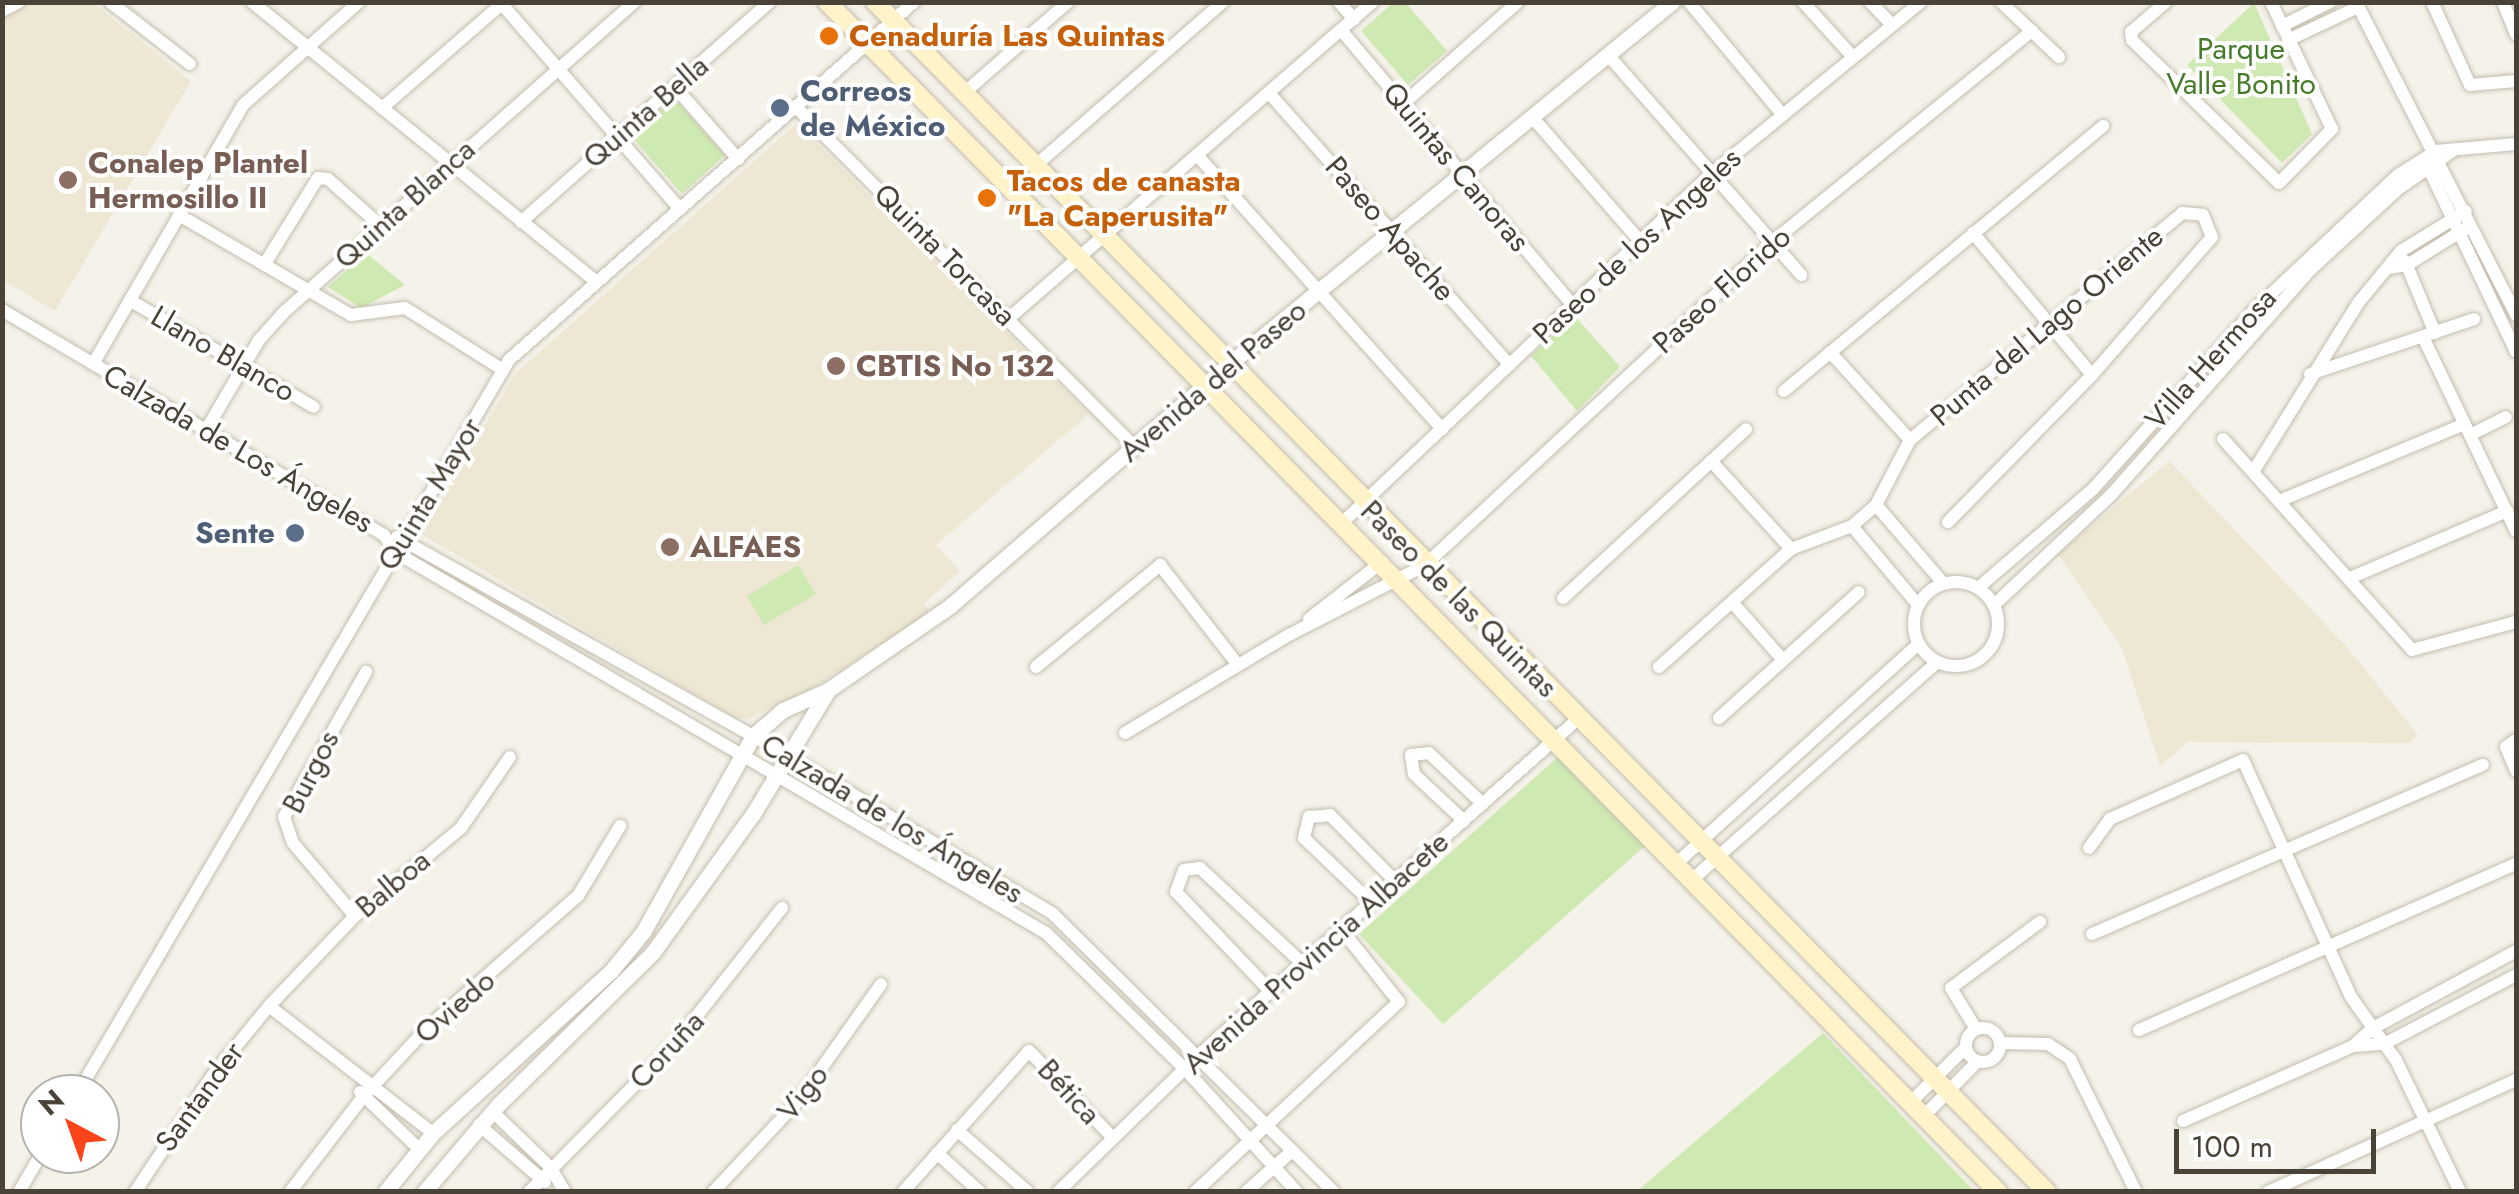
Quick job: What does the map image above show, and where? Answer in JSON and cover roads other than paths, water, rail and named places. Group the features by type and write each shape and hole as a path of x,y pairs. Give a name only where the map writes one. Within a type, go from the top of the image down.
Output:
{"main road":[{"name":"Paseo de las Quintas","path":"826,2 1557,738 1998,1192"},
{"name":"Paseo de las Quintas","path":"875,2 1425,565 2047,1192"}],"street":[{"path":"2,11 19,2"},
{"path":"110,2 190,64"},
{"path":"252,2 596,282"},
{"path":"93,364 243,106 359,2"},
{"name":"Quinta Blanca","path":"206,430 258,340 307,291 634,2"},
{"name":"Quinta Bella","path":"521,222 770,2"},
{"name":"Quinta Mayor","path":"88,1074 503,370 596,282 914,2"},
{"path":"964,93 1068,2"},
{"path":"1035,166 1223,2"},
{"path":"1339,2 1354,19"},
{"path":"1008,319 1373,2"},
{"path":"1403,104 1518,2"},
{"name":"Avenida del Paseo","path":"424,1192 492,1111 654,952 777,776 828,690 950,606 1229,364 1672,2"},
{"path":"1689,2 1782,114"},
{"path":"1803,2 1852,56"},
{"path":"1870,2 1892,25"},
{"name":"Paseo de los Angeles","path":"1342,522 1712,173 1921,2"},
{"path":"2002,2 2059,57"},
{"path":"2166,2 2131,32 2132,40 2278,183 2332,133 2271,2"},
{"path":"2282,26 2330,2"},
{"path":"2432,2 2470,85 2516,81"},
{"path":"2503,2 2516,34"},
{"path":"382,108 502,3 680,209"},
{"path":"2288,40 2356,5 2432,159 2455,226 2516,352"},
{"name":"Quintas Canoras","path":"1341,30 1572,304"},
{"name":"Paseo Florido","path":"1289,635 1425,565 1772,242 2032,31"},
{"path":"1608,55 1801,275"},
{"path":"675,86 738,159"},
{"name":"Paseo Apache","path":"1270,92 1510,365"},
{"name":"Quinta Torcasa","path":"796,107 1135,446"},
{"path":"1533,118 1639,240"},
{"path":"1784,391 2103,126"},
{"path":"2432,159 2454,150 2516,144"},
{"path":"1198,155 1442,429"},
{"path":"2432,159 2473,224 2516,316"},
{"name":"Villa Hermosa","path":"1978,588 2093,490 2273,290 2432,159"},
{"name":"Villa Hermosa","path":"1994,605 2112,494 2310,270 2432,159"},
{"path":"264,265 318,178 328,179 381,226"},
{"name":"Punta del Lago Oriente","path":"1876,506 1910,440 2182,213 2192,210 2210,222 2212,237 2092,375 1948,522"},
{"path":"2388,268 2407,266 2455,226 2466,211"},
{"path":"179,215 357,316 406,308 503,370"},
{"path":"2253,472 2310,374 2401,251 2455,226 2473,224"},
{"path":"1973,233 2092,375"},
{"path":"2401,251 2429,335 2468,430 2516,527"},
{"name":"Llano Blanco","path":"131,301 314,407"},
{"name":"Calzada de Los Ángeles","path":"2,310 384,535 395,552 777,776"},
{"path":"2310,374 2474,318"},
{"path":"1830,352 1910,440"},
{"path":"2279,501 2506,417"},
{"path":"1563,598 1746,429"},
{"path":"2223,439 2419,652 2516,622"},
{"path":"1712,461 1791,550"},
{"path":"1659,668 1791,550 1852,526 1876,506 1944,584 1978,588 1994,605 1998,634 1982,658 1965,666 1937,662 1918,644 1918,605 1852,526"},
{"path":"2350,578 2507,511"},
{"name":"Calzada de los Ángeles","path":"384,535 404,538 790,756 1053,914 1200,1054 1334,1192"},
{"path":"1125,733 1289,635 1382,562"},
{"path":"1036,667 1160,565 1238,664"},
{"path":"1918,605 1944,584"},
{"path":"1719,718 1859,592"},
{"path":"1732,602 1783,660"},
{"path":"1678,862 1918,644"},
{"path":"1694,878 1937,662"},
{"name":"Burgos","path":"354,916 294,843 284,817 366,672"},
{"path":"384,1192 433,1133 611,971 643,932 754,736 783,710 828,690"},
{"name":"Avenida Provincia Albacete","path":"1058,1192 1111,1136 1200,1054 1578,720"},
{"path":"2512,742 2516,771"},
{"path":"1464,821 1414,774 1411,755 1429,752 1484,804"},
{"name":"Balboa","path":"268,1006 354,916 461,828 510,758"},
{"path":"2090,848 2110,819 2241,759 2351,997 2384,1044 2428,1121 2460,1192"},
{"path":"2092,934 2484,765"},
{"name":"Calzada de los Ángeles","path":"777,776 1060,944 1185,1069 1296,1192"},
{"path":"1372,903 1304,838 1309,817 1330,815 1396,882"},
{"name":"Oviedo","path":"290,1192 362,1098 426,1028 578,896 620,826"},
{"path":"2139,1030 2516,864"},
{"path":"1272,992 1176,892 1184,870 1200,868 1304,964"},
{"name":"Coruña","path":"534,1186 673,1046 782,908"},
{"path":"1976,1028 1951,987 2040,922"},
{"path":"1195,1192 1399,1002 1342,930"},
{"path":"2183,1121 2354,1046 2374,1028 2516,951"},
{"path":"2354,1046 2384,1044 2516,975"},
{"name":"Vigo","path":"713,1192 799,1100 881,984"},
{"path":"268,1006 353,1076 376,1083 433,1133"},
{"name":"Santander","path":"136,1192 215,1072 268,1006"},
{"path":"1911,1102 1978,1062 1996,1056 2000,1043 1992,1030 1976,1028"},
{"path":"1924,1116 1976,1028"},
{"path":"2000,1043 2048,1044 2070,1059 2136,1192"},
{"path":"1966,1048 1978,1062"},
{"name":"Bética","path":"958,1130 1026,1052 1111,1136"},
{"path":"509,1060 525,1079"},
{"path":"353,1076 362,1098 419,1148"},
{"path":"2268,1192 2516,1080"},
{"path":"492,1111 550,1167 562,1189"},
{"path":"479,1125 534,1186 562,1189"},
{"path":"904,1192 958,1130 1028,1192"},
{"path":"1246,1192 1292,1151"},
{"path":"937,1154 980,1192"}],"place":[{"name":"Cenaduría Las Quintas","path":"829,36"},
{"name":"Correos de México","path":"780,108"},
{"name":"Conalep Plantel Hermosillo II","path":"68,180"},
{"name":"Tacos de canasta \"La Caperusita\"","path":"987,198"},
{"name":"CBTIS No 132","path":"836,366"},
{"name":"Sente","path":"295,533"},
{"name":"ALFAES","path":"670,547"}],"park label":[{"name":"Parque Valle Bonito","path":"2241,66"}]}
